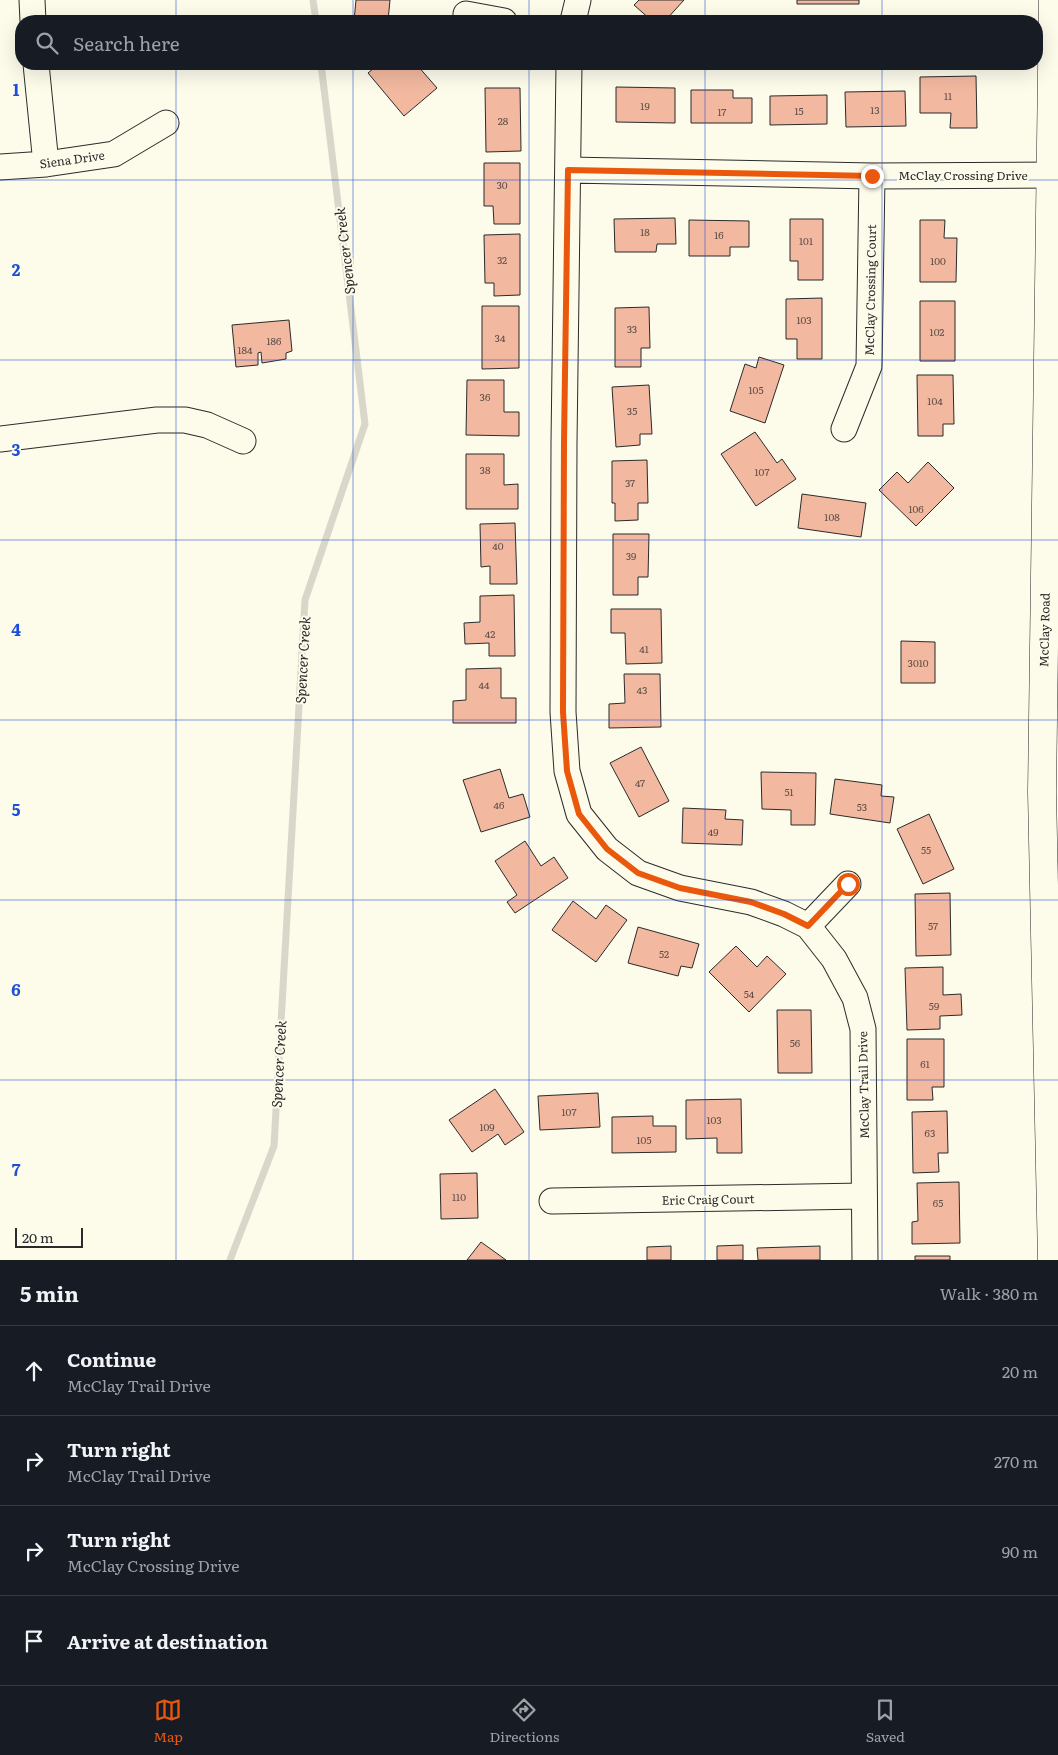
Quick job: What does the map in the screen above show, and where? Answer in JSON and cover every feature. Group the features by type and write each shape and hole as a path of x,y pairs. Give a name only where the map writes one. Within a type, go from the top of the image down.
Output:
{"main road":[{"name":"McClay Road","path":"1052,1260 1042,792 1051,625 1054,175 1053,0"}],"street":[{"path":"32,0 33,15"},
{"path":"574,15 578,0"},
{"path":"466,14 471,15"},
{"path":"37,70 46,164"},
{"name":"McClay Trail Drive","path":"569,70 563,712 567,771 579,814 607,849 638,873 680,888 751,902 784,914 808,926 834,959 855,998 863,1029 865,1260"},
{"name":"Siena Drive","path":"0,167 46,164 114,154 166,122"},
{"name":"McClay Crossing Drive","path":"568,170 872,176 1054,175"},
{"name":"McClay Crossing Court","path":"844,429 869,366 872,176"},
{"path":"0,439 157,420 185,420 207,425 243,441"},
{"path":"808,926 848,884"},
{"name":"Eric Craig Court","path":"552,1202 864,1196"}],"building":[{"path":"356,0 390,0 389,15 355,15"},
{"path":"639,0 684,0 670,15 645,15 634,5"},
{"path":"797,0 859,0 859,4 797,4"},
{"path":"372,70 421,70 437,88 404,116 368,73"},
{"path":"976,76 977,128 950,128 951,113 920,113 920,77"},
{"path":"616,87 675,88 675,123 616,122"},
{"path":"485,88 520,88 521,151 486,152"},
{"path":"691,90 733,90 733,98 752,98 752,123 691,123"},
{"path":"905,91 906,126 846,127 845,92"},
{"path":"827,95 827,124 770,125 770,96"},
{"path":"484,163 520,163 520,224 494,224 493,206 484,206"},
{"path":"675,218 676,244 657,244 656,252 615,252 614,219"},
{"path":"790,219 823,219 823,280 798,280 798,261 790,261"},
{"path":"689,220 749,221 749,247 730,247 730,256 689,256"},
{"path":"920,220 945,220 944,238 957,238 956,282 920,282"},
{"path":"520,234 520,295 494,296 494,283 485,283 484,235"},
{"path":"822,298 822,359 797,359 797,339 786,339 786,299"},
{"path":"920,301 955,301 955,361 920,361"},
{"path":"482,306 519,306 519,368 482,369"},
{"path":"649,307 650,348 641,348 641,367 615,367 615,308"},
{"path":"289,320 292,351 286,353 286,359 262,363 261,352 258,353 258,365 236,367 232,325"},
{"path":"759,357 784,365 765,423 730,411 745,364 756,368"},
{"path":"917,375 953,375 954,424 943,424 943,436 918,436"},
{"path":"467,380 504,380 504,412 519,412 519,436 466,435"},
{"path":"649,385 652,434 640,434 640,445 616,447 612,387"},
{"path":"755,432 777,463 782,459 796,479 756,506 721,454"},
{"path":"466,454 504,454 504,485 518,484 518,509 466,509"},
{"path":"647,460 648,503 638,503 638,520 615,521 615,503 612,503 612,461"},
{"path":"928,462 954,488 916,526 879,490 897,472 908,483"},
{"path":"802,494 866,503 861,537 798,528"},
{"path":"515,523 517,584 490,584 490,566 481,567 480,524"},
{"path":"613,534 649,534 648,577 638,577 638,595 613,595"},
{"path":"514,595 515,656 489,656 489,643 465,644 464,623 480,622 480,596"},
{"path":"611,609 661,609 662,663 626,664 625,633 611,633"},
{"path":"901,641 935,642 935,683 901,683"},
{"path":"501,668 501,698 516,698 516,723 453,723 453,701 466,700 466,669"},
{"path":"624,674 660,674 661,727 609,728 609,704 625,703"},
{"path":"641,747 669,801 639,817 610,763"},
{"path":"500,769 509,798 523,794 530,817 481,832 463,780"},
{"path":"761,772 816,773 815,825 791,825 791,810 762,809"},
{"path":"835,779 882,785 881,796 894,797 890,823 830,814"},
{"path":"683,808 726,810 725,819 743,820 742,845 682,843"},
{"path":"929,814 954,869 923,884 897,829"},
{"path":"525,841 541,866 554,857 568,878 515,913 507,902 517,895 495,861"},
{"path":"950,893 951,955 916,956 915,894"},
{"path":"573,901 596,919 606,905 627,920 596,962 552,930"},
{"path":"638,927 699,944 692,968 681,966 678,976 628,963"},
{"path":"736,946 757,967 767,956 786,974 749,1012 709,972"},
{"path":"943,967 943,995 961,994 962,1015 940,1016 940,1029 907,1030 905,968"},
{"path":"777,1010 811,1010 812,1073 778,1073"},
{"path":"907,1039 944,1039 944,1087 932,1087 933,1100 907,1100"},
{"path":"495,1089 524,1132 505,1145 498,1134 472,1152 449,1120"},
{"path":"598,1093 600,1127 540,1130 538,1096"},
{"path":"741,1099 742,1153 717,1153 717,1138 686,1139 686,1100"},
{"path":"947,1111 948,1153 938,1153 939,1172 913,1173 912,1112"},
{"path":"653,1116 653,1126 676,1126 676,1152 612,1153 612,1117"},
{"path":"477,1173 478,1218 441,1219 440,1174"},
{"path":"959,1182 960,1243 912,1244 912,1222 918,1221 917,1183"},
{"path":"481,1242 506,1260 467,1260"},
{"path":"743,1245 743,1260 717,1260 717,1246"},
{"path":"671,1246 671,1260 647,1260 647,1247"},
{"path":"820,1246 820,1260 758,1260 757,1248"},
{"path":"915,1256 950,1256 950,1260 915,1260"}],"waterway":[{"name":"Spencer Creek","path":"313,0 315,15"},
{"name":"Spencer Creek","path":"230,1260 274,1146 305,600 365,424 322,70"}],"route":[{"path":"848,884 808,926 784,914 751,902 680,888 638,873 607,849 579,814 567,771 563,712 568,170 872,176"}]}
